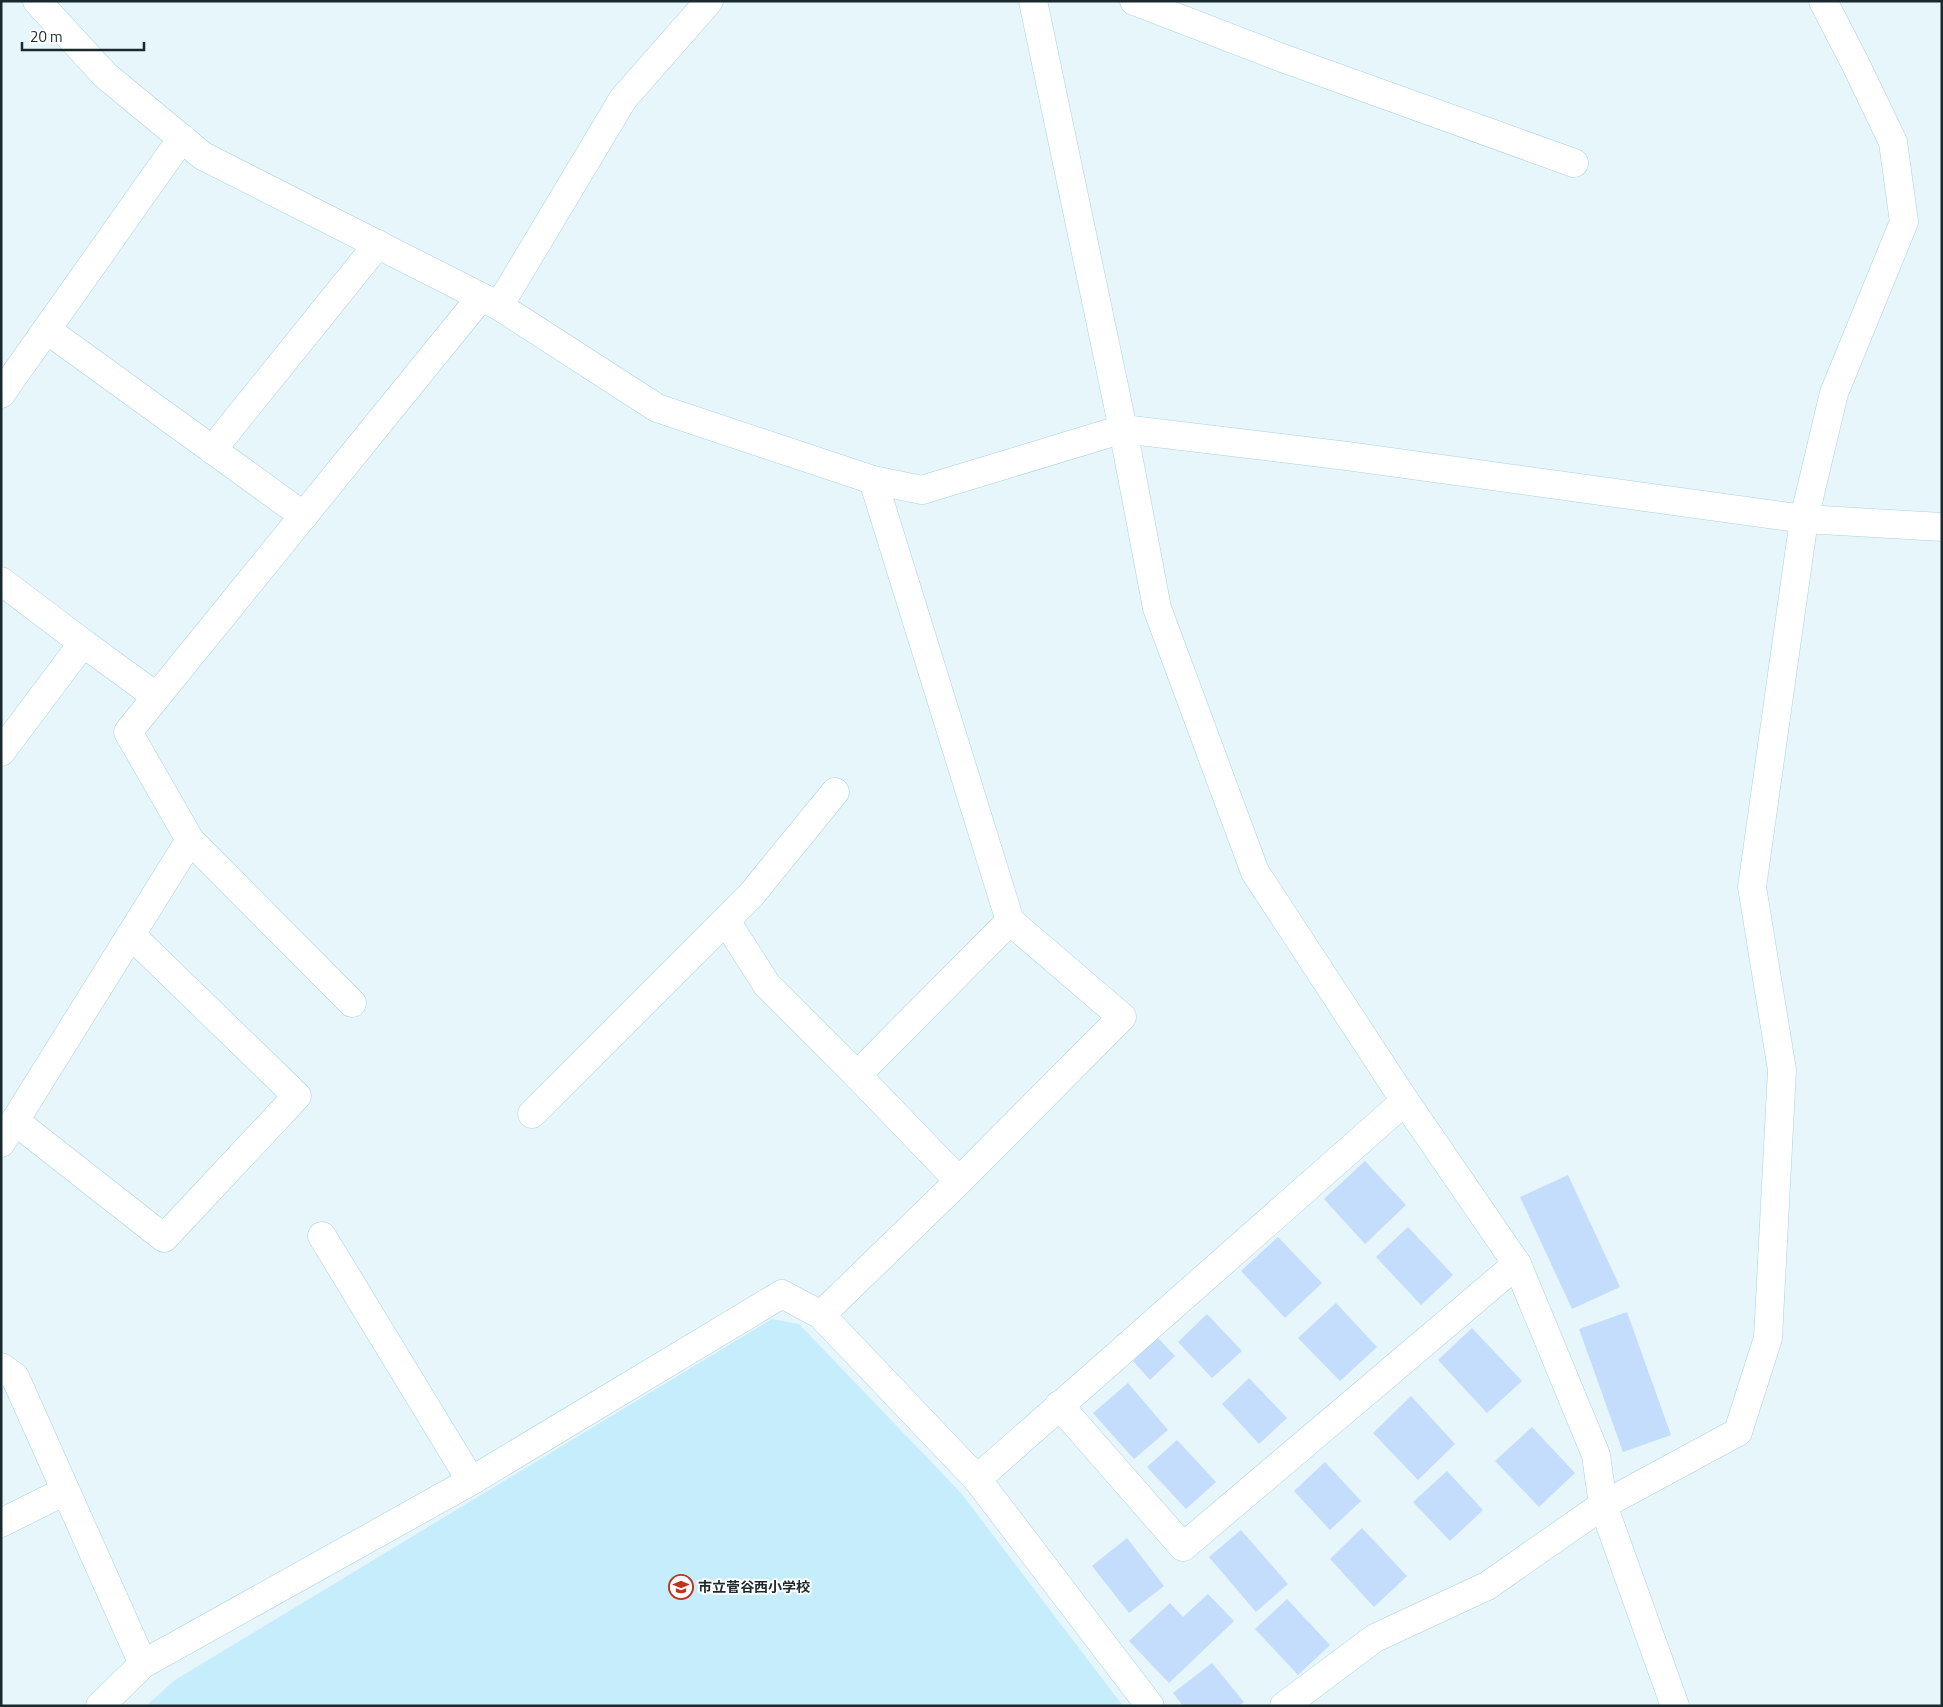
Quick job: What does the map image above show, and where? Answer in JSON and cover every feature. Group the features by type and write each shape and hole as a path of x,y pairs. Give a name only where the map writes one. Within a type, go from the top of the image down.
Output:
{"street":[{"path":"37,1 105,75 203,156 490,301 657,408 872,480 922,490 1123,429 1347,456 1804,519 1942,527"},
{"path":"352,1003 190,840 128,732 304,516 490,301 624,99 709,1"},
{"path":"1032,1 1123,429 1157,608 1255,872 1405,1101 1517,1264 1596,1455 1603,1505 1675,1706"},
{"path":"1134,1 1284,59 1574,163"},
{"path":"1284,1706 1375,1638 1487,1586 1603,1505 1738,1432 1768,1338 1782,1070 1752,887 1804,519 1834,393 1904,222 1893,142 1823,1"},
{"path":"1,394 182,138"},
{"path":"212,450 378,244"},
{"path":"46,330 304,516"},
{"path":"821,1316 1122,1017 1010,921 872,480"},
{"path":"1,580 156,697"},
{"path":"1,752 82,643"},
{"path":"532,1114 751,895 835,792"},
{"path":"131,935 297,1096 164,1238 8,1132 190,840"},
{"path":"726,920 767,985 958,1181"},
{"path":"857,1076 1010,921"},
{"path":"977,1478 1405,1101"},
{"path":"322,1236 471,1481"},
{"path":"1059,1405 1183,1547 1517,1264"},
{"path":"100,1706 143,1664 471,1481 782,1294 821,1316 977,1478 1150,1706"},
{"path":"1,1367 15,1376 143,1664"},
{"path":"1,1523 66,1491"}],"shaded area":[{"name":"市立菅谷西小学校","path":"772,1319 799,1324 961,1493 1123,1706 146,1706 175,1680"}],"building":[{"path":"1365,1161 1406,1205 1365,1244 1324,1199"},
{"path":"1568,1175 1620,1287 1572,1309 1520,1197"},
{"path":"1408,1227 1453,1275 1421,1305 1376,1257"},
{"path":"1278,1237 1322,1283 1285,1318 1241,1271"},
{"path":"1336,1303 1377,1347 1340,1381 1298,1338"},
{"path":"1627,1312 1671,1435 1623,1452 1579,1329"},
{"path":"1207,1314 1242,1351 1212,1378 1178,1342"},
{"path":"1472,1328 1522,1381 1487,1413 1438,1360"},
{"path":"1157,1337 1175,1356 1150,1380 1133,1361"},
{"path":"1249,1378 1287,1418 1259,1444 1222,1404"},
{"path":"1128,1383 1168,1430 1134,1459 1093,1413"},
{"path":"1411,1396 1455,1444 1418,1480 1373,1433"},
{"path":"1532,1427 1575,1473 1539,1507 1495,1461"},
{"path":"1177,1440 1216,1482 1186,1509 1147,1467"},
{"path":"1325,1462 1361,1501 1330,1530 1294,1491"},
{"path":"1447,1471 1483,1510 1450,1541 1413,1502"},
{"path":"1362,1528 1407,1576 1374,1607 1330,1559"},
{"path":"1241,1530 1288,1584 1256,1612 1209,1557"},
{"path":"1127,1538 1164,1586 1129,1613 1092,1566"},
{"path":"1208,1594 1234,1621 1169,1683 1129,1641 1170,1603 1183,1617"},
{"path":"1287,1599 1330,1645 1298,1675 1255,1629"},
{"path":"1212,1663 1244,1702 1239,1706 1183,1706 1173,1693"}],"place":[{"name":"市立菅谷西小学校","path":"681,1587"}]}
